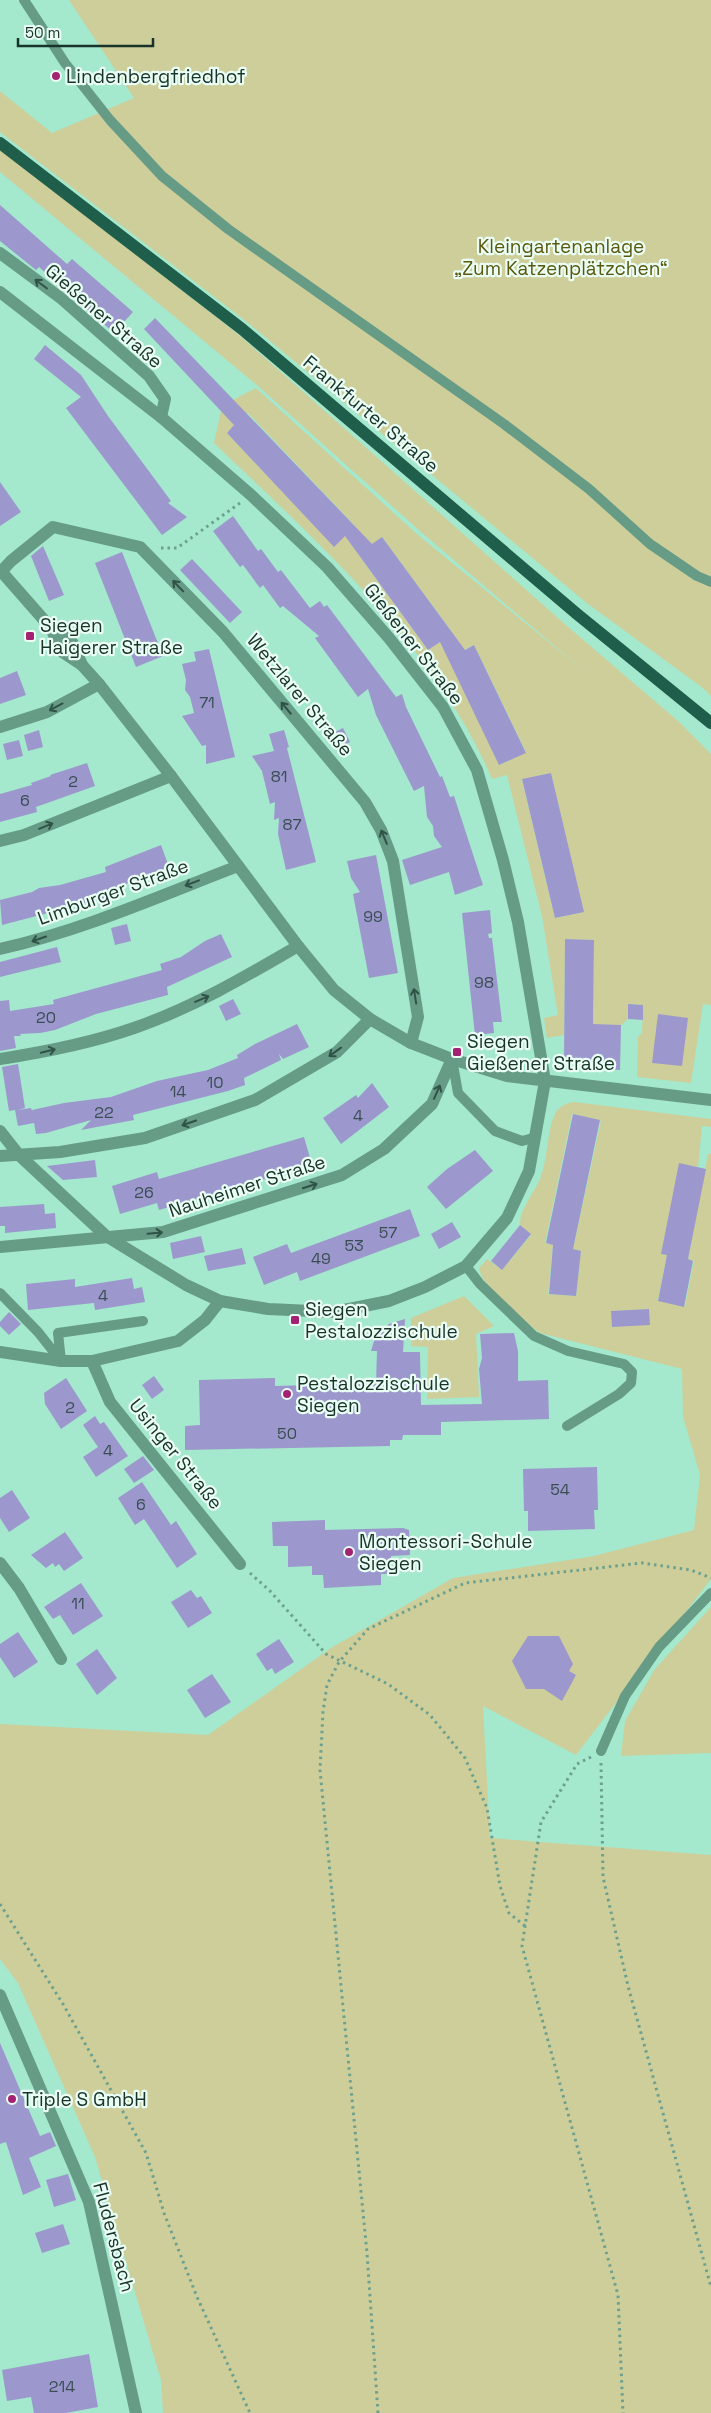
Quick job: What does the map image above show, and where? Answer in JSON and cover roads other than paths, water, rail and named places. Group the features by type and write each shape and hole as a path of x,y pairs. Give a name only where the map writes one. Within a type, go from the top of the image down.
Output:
{"main road":[{"name":"Frankfurter Straße","path":"0,143 242,329 569,607 711,723"}],"street":[{"name":"Gießener Straße","path":"0,253 62,299 148,376 165,399 161,417"},
{"name":"Gießener Straße","path":"0,292 161,417 251,495 327,567 389,638 443,707 477,770 498,842 518,922 545,1081"},
{"name":"Wetzlarer Straße","path":"411,1043 418,1017 393,861 381,830 365,802 223,632 140,547 53,527 0,572 51,628 61,651 82,665 99,684 171,776 298,946 334,990 370,1019 411,1043 452,1059 507,1076 711,1100"},
{"path":"0,727 47,712 99,684"},
{"path":"0,841 24,835 171,776"},
{"name":"Limburger Straße","path":"0,949 25,943 132,907 238,866"},
{"path":"0,1059 42,1052 134,1028 221,990 298,946"},
{"path":"0,1156 60,1152 145,1138 255,1100 337,1052 370,1019"},
{"name":"Nauheimer Straße","path":"0,1247 163,1232 342,1175 384,1149 432,1104 452,1059"},
{"path":"0,1131 19,1155 106,1236 186,1285 220,1301 268,1309 334,1312 389,1301 425,1287 466,1266 507,1218 529,1171 533,1138 545,1081"},
{"path":"0,1352 62,1361 92,1361 178,1341 205,1320 220,1301"},
{"name":"Usinger Straße","path":"92,1361 110,1402 240,1564"},
{"path":"0,1563 19,1588 61,1659"},
{"name":"Fludersbach","path":"0,1995 89,2202 136,2413"}],"lane":[{"path":"24,0 65,63 110,120 162,176 228,229 504,424 589,489 650,544 697,576 711,582"},
{"path":"452,1059 458,1093 495,1131 522,1141 533,1138"},
{"path":"466,1266 480,1284 534,1336 568,1350 624,1364 632,1372 631,1383 619,1394 566,1426"},
{"path":"0,1293 38,1332 62,1361"},
{"path":"62,1361 58,1333 143,1321"},
{"path":"601,1751 625,1696 659,1648 711,1593"}],"place":[{"name":"Lindenbergfriedhof","path":"56,76"},
{"name":"Siegen Haigerer Straße","path":"30,636"},
{"name":"Siegen Gießener Straße","path":"457,1052"},
{"name":"Siegen Pestalozzischule","path":"295,1320"},
{"name":"Pestalozzischule Siegen","path":"287,1394"},
{"name":"Montessori-Schule Siegen","path":"349,1552"},
{"name":"Triple S GmbH","path":"12,2099"}],"park label":[{"name":"Kleingartenanlage „Zum Katzenplätzchen“","path":"561,257"}]}
